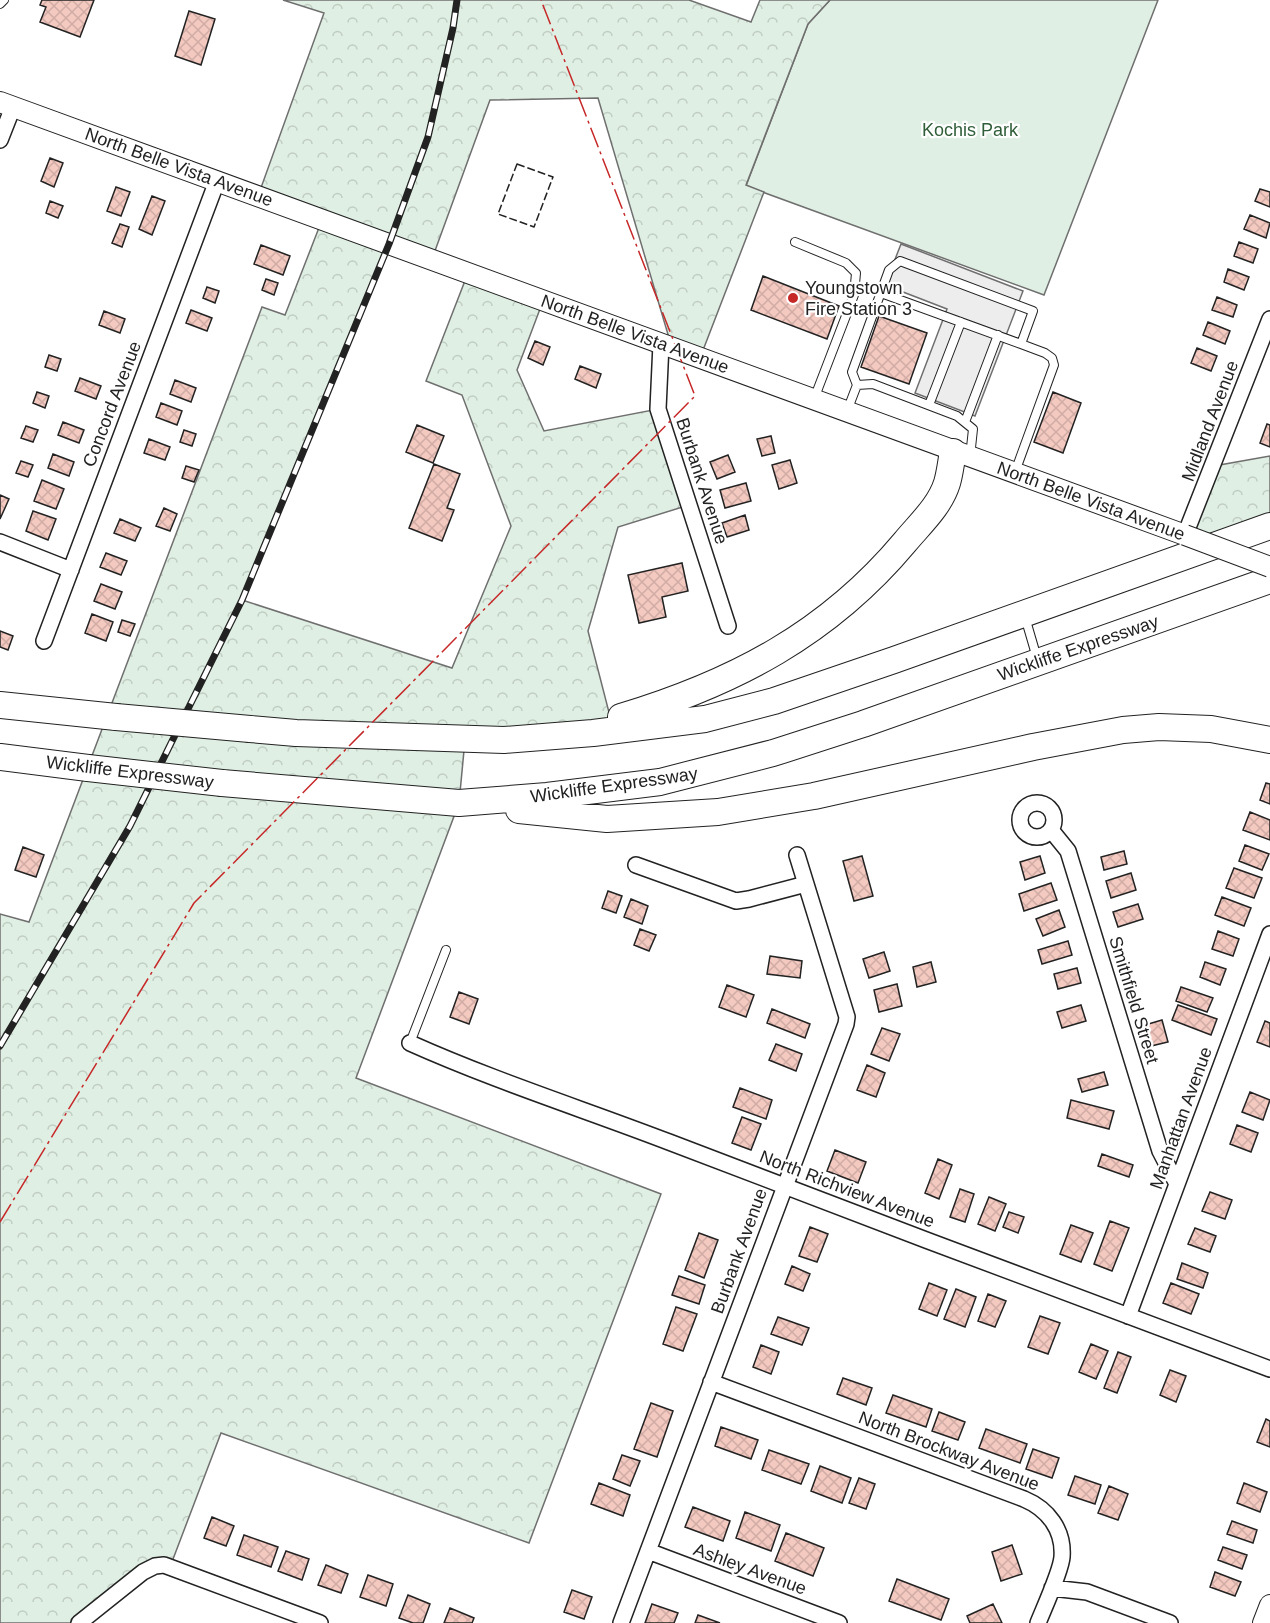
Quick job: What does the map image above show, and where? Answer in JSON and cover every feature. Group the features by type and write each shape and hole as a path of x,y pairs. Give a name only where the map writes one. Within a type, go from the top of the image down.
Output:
{"highway":[{"path":"559,735 669,702 722,681 760,662 805,633 868,582 890,560 937,504 961,454"},
{"path":"0,705 296,733 465,740 504,740 705,719 785,697 1270,526"},
{"name":"Wickliffe Expressway","path":"0,757 222,783 459,804 660,782 725,767 863,724 1270,580"},
{"path":"459,804 608,819 657,817 718,812 814,796 1024,749 1123,730 1159,727 1211,729 1270,740"}],"street":[{"path":"0,140 6,104"},
{"name":"North Belle Vista Avenue","path":"6,104 1270,567"},
{"name":"Concord Avenue","path":"44,641 217,181"},
{"name":"Midland Avenue","path":"1185,535 1265,349 1270,319"},
{"name":"Burbank Avenue","path":"661,344 658,409 728,626"},
{"path":"0,542 71,570"},
{"name":"Smithfield Street","path":"1051,830 1068,851 1160,1150 1177,1184"},
{"name":"Burbank Avenue","path":"621,1623 847,1017 797,855"},
{"path":"636,865 736,901 806,884"},
{"name":"Manhattan Avenue","path":"1128,1316 1270,934"},
{"name":"North Richview Avenue","path":"410,1043 574,1108 1270,1369"},
{"name":"North Brockway Avenue","path":"711,1382 1034,1503 1044,1511 1059,1532 1062,1558 1052,1588"},
{"name":"Ashley Avenue","path":"648,1551 839,1623"},
{"path":"80,1623 142,1572 164,1565 320,1623"},
{"path":"1038,1623 1052,1588 1087,1592 1170,1623"},
{"path":"1263,1623 1270,1605"}],"lane":[{"path":"0,4 4,0"},
{"path":"795,242 846,263 856,273 854,295 813,400"},
{"path":"846,412 856,386 852,372 880,293 889,270 900,261 1033,311 1021,344"},
{"path":"880,293 1046,353 1052,358 1054,365 1014,473"},
{"path":"929,405 961,322"},
{"path":"965,422 998,335"},
{"path":"856,386 873,384 957,416 973,429 961,454"},
{"path":"1024,614 1038,662"},
{"path":"410,1043 446,950"}],"green space":[{"path":"283,0 689,0 751,22 760,0 830,0 808,24 746,185 764,192 700,358 672,348 598,98 490,100 432,259 389,245 242,600 452,668 511,526 462,395 426,381 468,273 543,301 517,370 544,431 658,409 689,505 618,527 588,631 611,720 465,740 459,803 356,1078 661,1194 529,1543 221,1433 170,1567 164,1565 79,1623 0,1623 0,914 29,922 262,307 285,315 322,220 258,196 324,13"},
{"name":"Kochis Park","path":"830,0 1158,0 1044,295 746,186 808,24"},
{"path":"1270,456 1270,526 1211,547 1185,535 1214,466"}],"shaded area":[{"path":"901,244 1023,291 975,416 915,393 947,309 885,285"}],"building":[{"path":"42,0 94,0 80,37 40,22 46,7 40,5"},
{"path":"189,11 215,19 201,65 175,56"},
{"path":"50,158 63,163 54,187 41,181"},
{"path":"116,187 130,192 121,216 107,211"},
{"path":"1260,189 1270,192 1270,207 1255,201"},
{"path":"152,196 165,201 152,235 139,229"},
{"path":"50,201 63,206 58,218 46,213"},
{"path":"1250,215 1270,223 1266,238 1244,229"},
{"path":"120,224 129,227 122,247 112,243"},
{"path":"1239,242 1258,249 1253,263 1234,256"},
{"path":"261,245 290,256 283,275 254,264"},
{"path":"1228,269 1249,277 1244,290 1224,282"},
{"path":"763,276 839,306 827,339 751,310"},
{"path":"266,279 278,283 274,295 262,290"},
{"path":"207,287 219,291 215,303 203,298"},
{"path":"1217,297 1237,305 1233,317 1212,310"},
{"path":"191,310 212,318 207,331 186,323"},
{"path":"104,311 125,319 120,333 99,325"},
{"path":"879,316 927,333 909,384 861,367"},
{"path":"1208,322 1230,331 1225,344 1203,335"},
{"path":"535,341 550,347 543,365 528,358"},
{"path":"1197,348 1217,356 1211,371 1191,363"},
{"path":"49,355 61,359 57,371 45,367"},
{"path":"580,366 601,374 596,388 575,379"},
{"path":"80,378 101,386 96,399 75,391"},
{"path":"175,380 196,388 191,402 170,394"},
{"path":"37,392 49,396 45,408 33,403"},
{"path":"1053,392 1081,403 1063,453 1034,442"},
{"path":"161,403 182,411 177,425 156,417"},
{"path":"63,422 84,430 79,443 58,435"},
{"path":"1267,424 1270,425 1270,447 1260,443"},
{"path":"417,425 444,436 433,463 406,452"},
{"path":"26,426 38,430 33,442 21,438"},
{"path":"184,430 196,434 192,446 180,442"},
{"path":"771,436 775,453 762,456 757,439"},
{"path":"149,439 170,447 165,460 144,453"},
{"path":"53,454 74,462 69,476 48,468"},
{"path":"728,455 735,472 717,479 710,462"},
{"path":"790,460 797,483 779,489 772,465"},
{"path":"21,461 33,465 28,477 16,473"},
{"path":"434,464 460,474 447,508 454,510 442,541 409,528"},
{"path":"186,466 199,470 194,482 182,478"},
{"path":"42,480 64,489 56,509 34,501"},
{"path":"746,483 751,501 725,508 720,490"},
{"path":"0,495 9,499 0,519"},
{"path":"164,508 177,514 170,531 156,526"},
{"path":"33,511 56,519 48,540 26,531"},
{"path":"745,515 749,530 727,537 722,523"},
{"path":"120,519 141,528 135,541 114,533"},
{"path":"106,553 127,561 121,575 100,567"},
{"path":"682,563 688,591 662,597 666,617 639,623 628,575"},
{"path":"101,584 122,592 115,609 94,601"},
{"path":"92,614 113,622 106,641 85,633"},
{"path":"122,620 135,624 130,636 118,632"},
{"path":"0,631 13,636 8,650 0,647"},
{"path":"1266,783 1270,784 1270,804 1260,800"},
{"path":"1250,812 1270,820 1270,840 1243,830"},
{"path":"1245,845 1269,854 1262,870 1239,861"},
{"path":"23,847 44,855 36,877 15,870"},
{"path":"1124,851 1127,864 1104,870 1101,857"},
{"path":"862,856 873,896 854,901 843,861"},
{"path":"1040,856 1045,873 1025,880 1020,862"},
{"path":"1234,868 1262,878 1254,898 1226,888"},
{"path":"1131,873 1136,890 1111,898 1106,881"},
{"path":"1051,883 1057,900 1024,911 1019,894"},
{"path":"608,891 622,896 616,913 602,908"},
{"path":"1222,897 1251,908 1244,926 1215,915"},
{"path":"631,899 648,906 642,924 624,917"},
{"path":"1138,904 1143,919 1118,927 1113,912"},
{"path":"1059,910 1065,927 1043,936 1036,919"},
{"path":"640,929 656,935 649,951 634,945"},
{"path":"1218,931 1239,939 1233,956 1212,949"},
{"path":"1068,941 1072,955 1042,964 1038,950"},
{"path":"884,952 890,971 869,978 863,959"},
{"path":"770,956 802,961 800,978 767,974"},
{"path":"931,962 936,982 917,987 913,967"},
{"path":"1205,962 1226,969 1220,985 1200,977"},
{"path":"1077,968 1081,983 1058,989 1054,974"},
{"path":"897,984 902,1006 879,1012 874,990"},
{"path":"727,985 754,995 746,1017 719,1007"},
{"path":"1181,987 1213,998 1207,1012 1176,1001"},
{"path":"459,992 478,999 469,1024 450,1017"},
{"path":"1081,1005 1086,1021 1062,1028 1057,1012"},
{"path":"1178,1005 1217,1019 1211,1035 1172,1020"},
{"path":"772,1009 810,1024 805,1038 767,1023"},
{"path":"1162,1020 1168,1042 1151,1046 1145,1025"},
{"path":"1265,1021 1270,1023 1270,1047 1257,1042"},
{"path":"882,1028 900,1034 889,1061 871,1054"},
{"path":"776,1044 802,1054 796,1071 769,1060"},
{"path":"867,1065 885,1073 876,1097 857,1090"},
{"path":"1104,1072 1108,1085 1082,1092 1078,1079"},
{"path":"740,1088 772,1100 766,1119 733,1107"},
{"path":"1250,1092 1270,1100 1263,1120 1242,1112"},
{"path":"1071,1100 1114,1111 1109,1129 1067,1118"},
{"path":"742,1117 761,1124 751,1150 732,1143"},
{"path":"1237,1125 1258,1133 1251,1152 1230,1144"},
{"path":"835,1150 866,1162 858,1183 827,1171"},
{"path":"1102,1154 1133,1165 1129,1177 1098,1166"},
{"path":"938,1159 952,1165 939,1199 925,1193"},
{"path":"960,1189 974,1194 965,1222 950,1217"},
{"path":"1210,1192 1232,1200 1225,1219 1202,1211"},
{"path":"989,1197 1006,1204 995,1231 978,1224"},
{"path":"1009,1212 1024,1217 1018,1233 1003,1227"},
{"path":"1110,1221 1129,1228 1112,1271 1094,1264"},
{"path":"1071,1225 1093,1233 1081,1262 1060,1254"},
{"path":"810,1227 828,1234 817,1262 799,1256"},
{"path":"1195,1228 1216,1236 1210,1252 1188,1244"},
{"path":"699,1233 718,1240 704,1278 685,1270"},
{"path":"1182,1263 1208,1273 1203,1288 1177,1279"},
{"path":"792,1266 810,1274 803,1291 785,1284"},
{"path":"679,1276 705,1285 699,1304 672,1295"},
{"path":"929,1283 947,1290 937,1316 919,1309"},
{"path":"1171,1283 1199,1294 1191,1314 1163,1303"},
{"path":"956,1289 976,1297 965,1327 944,1319"},
{"path":"988,1294 1006,1301 995,1327 978,1321"},
{"path":"676,1307 697,1314 683,1351 663,1344"},
{"path":"1040,1316 1060,1323 1048,1354 1028,1347"},
{"path":"778,1317 809,1328 802,1345 771,1334"},
{"path":"1091,1344 1108,1351 1096,1379 1079,1372"},
{"path":"761,1345 779,1352 771,1374 753,1367"},
{"path":"1118,1352 1131,1357 1117,1393 1104,1388"},
{"path":"1170,1370 1186,1376 1176,1402 1160,1395"},
{"path":"843,1378 872,1388 866,1405 837,1394"},
{"path":"893,1395 932,1409 926,1427 886,1413"},
{"path":"651,1403 673,1411 657,1457 634,1449"},
{"path":"939,1412 965,1422 958,1440 932,1431"},
{"path":"1266,1419 1270,1421 1270,1447 1257,1442"},
{"path":"721,1427 758,1440 751,1459 715,1446"},
{"path":"986,1429 1027,1444 1020,1463 979,1448"},
{"path":"1033,1449 1059,1458 1052,1478 1026,1469"},
{"path":"769,1450 809,1464 801,1484 762,1470"},
{"path":"622,1455 640,1461 630,1486 613,1479"},
{"path":"820,1466 851,1478 842,1503 811,1491"},
{"path":"1075,1476 1101,1485 1095,1504 1068,1495"},
{"path":"859,1478 875,1484 866,1509 849,1503"},
{"path":"599,1483 630,1495 623,1516 591,1504"},
{"path":"1244,1483 1267,1492 1260,1512 1237,1503"},
{"path":"1109,1486 1128,1494 1118,1520 1098,1513"},
{"path":"693,1507 730,1521 723,1541 685,1527"},
{"path":"745,1512 780,1525 771,1551 736,1538"},
{"path":"212,1517 234,1526 226,1546 204,1538"},
{"path":"1232,1521 1257,1530 1253,1543 1227,1534"},
{"path":"786,1533 824,1548 813,1576 775,1561"},
{"path":"244,1535 278,1547 271,1567 237,1555"},
{"path":"1012,1545 1022,1574 1001,1581 992,1552"},
{"path":"1223,1547 1247,1555 1242,1569 1218,1560"},
{"path":"286,1551 309,1559 302,1580 278,1571"},
{"path":"326,1565 348,1574 341,1593 318,1585"},
{"path":"1215,1572 1241,1582 1235,1596 1210,1587"},
{"path":"368,1575 393,1584 386,1606 360,1597"},
{"path":"897,1579 949,1599 941,1620 889,1601"},
{"path":"572,1590 592,1597 584,1619 564,1612"},
{"path":"408,1595 430,1604 423,1623 413,1623 399,1618"},
{"path":"652,1604 678,1613 674,1623 645,1623"},
{"path":"993,1604 1002,1623 970,1623 967,1616"},
{"path":"450,1608 474,1618 472,1623 444,1623"},
{"path":"698,1615 720,1623 695,1623"}],"railway":[{"path":"0,1046 130,826 242,600 389,244 428,137 453,28 457,0"}],"fence":[{"path":"517,164 553,177 534,227 498,214 517,164"}],"power":[{"path":"0,1222 194,903 695,396 541,0"}],"place":[{"name":"Youngstown Fire Station 3","path":"793,298"}]}
